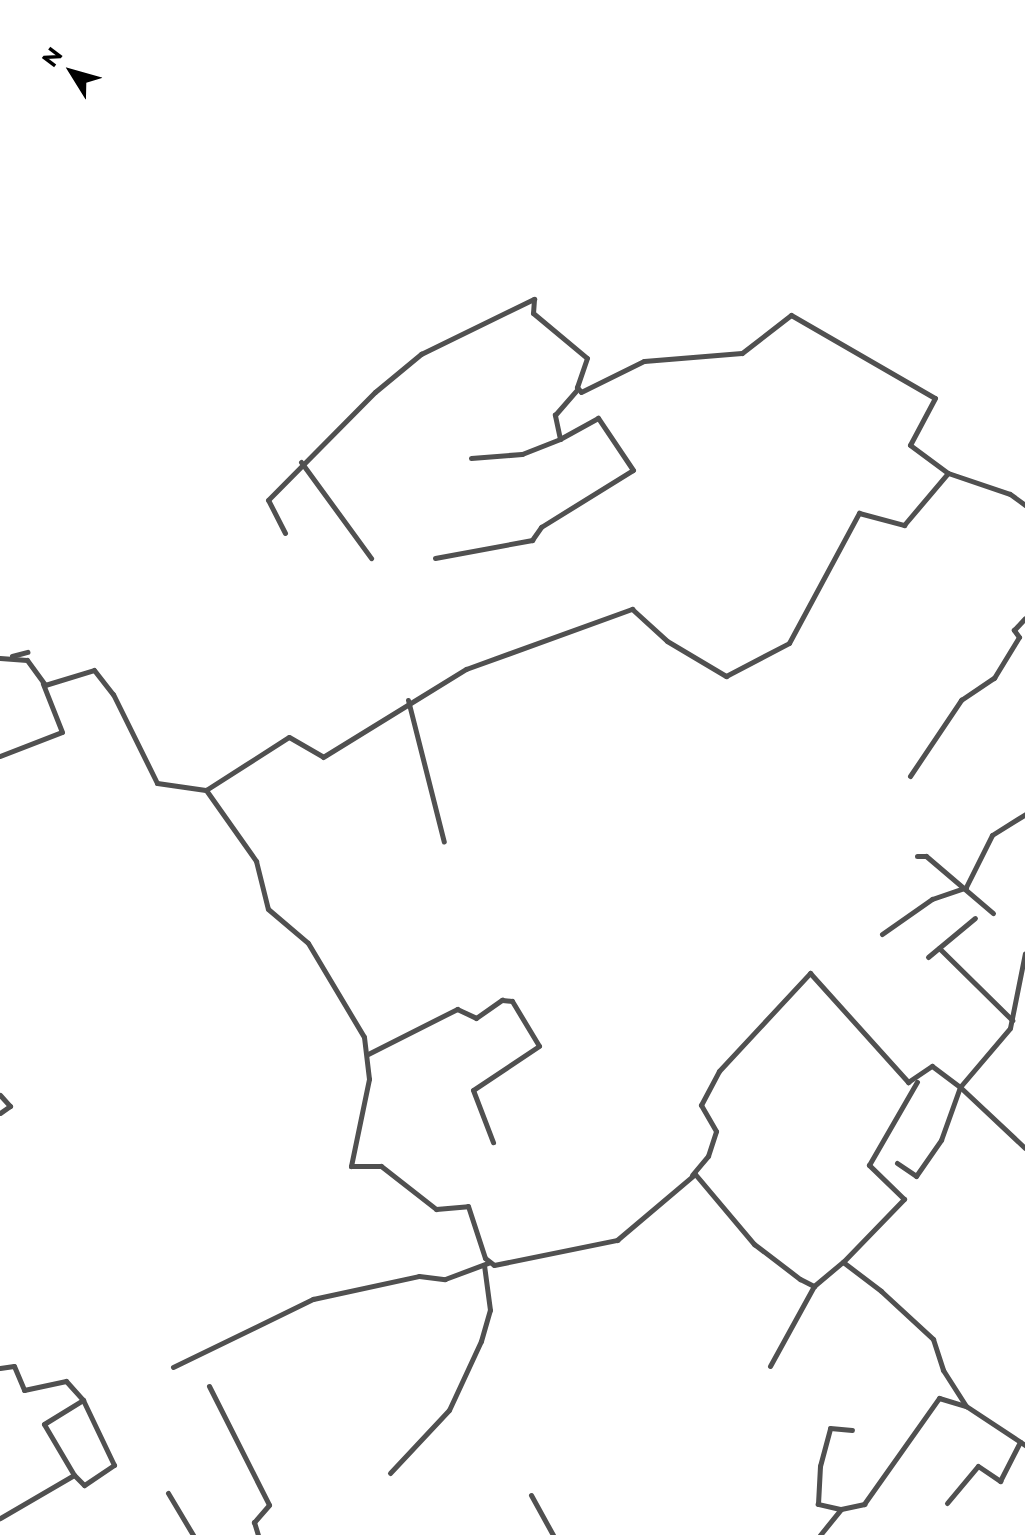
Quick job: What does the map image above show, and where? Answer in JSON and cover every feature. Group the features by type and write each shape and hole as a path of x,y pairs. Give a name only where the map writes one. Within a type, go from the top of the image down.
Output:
{"street":[{"path":"285,533 268,500 301,462 421,354 531,300 533,313 587,358 576,391 555,415 560,439"},
{"path":"576,391 644,361 742,353 791,315 935,398 910,445 948,473 1025,502"},
{"path":"435,558 532,540 541,527 633,470 598,418 560,439 522,454 471,458"},
{"path":"301,462 371,558"},
{"path":"43,683 94,670 113,694 157,783 206,790 289,737 323,757 408,700 466,669 632,609 667,641 726,676 789,643 859,513 904,525 948,473"},
{"path":"1025,618 1014,630 1025,643"},
{"path":"910,776 946,718 961,700 988,685 1019,637"},
{"path":"0,658 27,652"},
{"path":"0,756 62,732 32,663 12,657"},
{"path":"408,700 444,842"},
{"path":"206,790 256,861 268,909 308,943 349,1005 368,1054 351,1166 381,1166 436,1209 468,1206 486,1264 490,1310 481,1341 449,1410 390,1473"},
{"path":"882,934 932,899 961,889 975,875 992,835 1025,814"},
{"path":"917,856 926,856 961,889 993,913"},
{"path":"928,957 975,918"},
{"path":"939,948 1012,1021"},
{"path":"897,1163 916,1176 941,1140 960,1087 1012,1021 1023,988 1025,953"},
{"path":"173,1367 313,1299 419,1276 445,1279 486,1264 617,1240 651,1217 708,1156 716,1131 701,1105 719,1071 810,973 908,1082 918,1081"},
{"path":"368,1054 457,1009 476,1018 502,1000 512,1001 539,1046 473,1090 493,1142"},
{"path":"770,1366 814,1286 843,1262 904,1199 869,1165 918,1081 932,1066 960,1087 1025,1148"},
{"path":"0,1095 10,1106 0,1113"},
{"path":"692,1175 754,1244 814,1286"},
{"path":"843,1262 933,1339 943,1370 966,1406"},
{"path":"0,1368 14,1366 24,1390 66,1381 83,1400 114,1465 84,1485 74,1475 44,1424 83,1400"},
{"path":"209,1386 269,1505 254,1522 258,1535"},
{"path":"852,1430 830,1428 820,1466 818,1504 841,1509 864,1504 939,1398 966,1406 1023,1444 1000,1481 974,1468 947,1503"},
{"path":"0,1518 74,1475"},
{"path":"168,1493 193,1535"},
{"path":"531,1495 553,1535"},
{"path":"820,1535 841,1509"}]}
